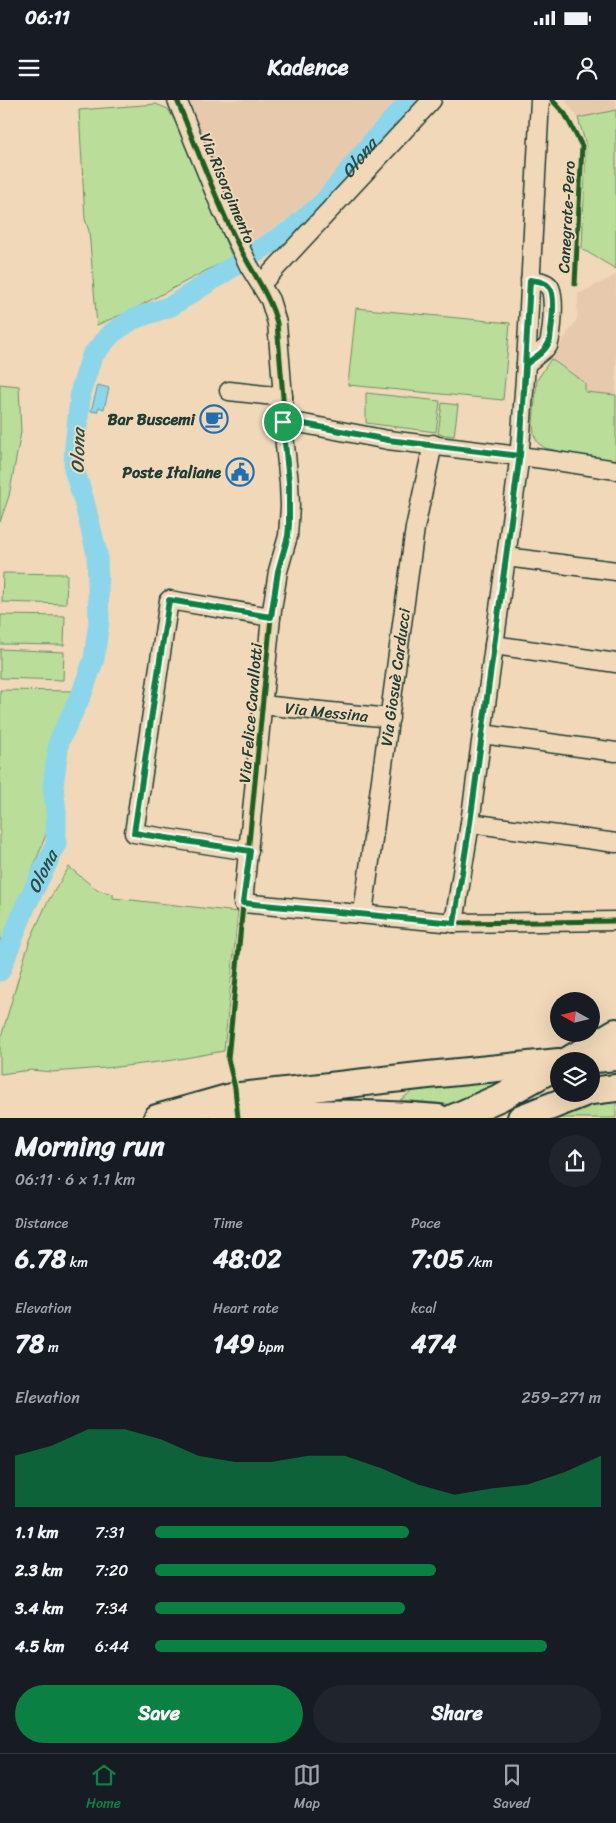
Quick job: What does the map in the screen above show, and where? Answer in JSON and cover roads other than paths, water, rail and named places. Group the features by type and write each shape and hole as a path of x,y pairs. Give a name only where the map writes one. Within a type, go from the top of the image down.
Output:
{"highway":[{"path":"583,1052 616,1032"},
{"path":"600,1059 616,1058"},
{"path":"600,1070 616,1058"},
{"path":"157,1118 231,1097 428,1075 550,1065"},
{"path":"453,1118 501,1097 550,1069"},
{"path":"600,1090 616,1088"},
{"path":"520,1118 550,1100"},
{"path":"520,1118 561,1102"},
{"path":"223,1118 310,1113 383,1114 438,1118"}],"street":[{"name":"Via Risorgimento","path":"178,100 234,238 270,300 277,323 283,397"},
{"path":"261,284 432,100"},
{"path":"454,923 470,823 520,456 526,364 548,346 550,340 553,295 550,287 542,281 530,280 540,100"},
{"path":"229,391 283,397"},
{"name":"Via Felice Cavallotti","path":"283,397 283,422 290,497 288,536 278,571 271,617 250,851 243,903 363,913"},
{"path":"283,422 304,424 388,440 433,444 616,470"},
{"name":"Via Giosuè Carducci","path":"363,913 415,528 433,444"},
{"path":"506,557 616,571"},
{"path":"250,851 134,833 169,600 271,617"},
{"path":"494,645 616,663"},
{"name":"Via Messina","path":"262,705 390,718"},
{"path":"482,734 616,752"},
{"path":"470,823 616,843"},
{"path":"363,913 454,923 616,921"}],"water":[{"path":"98,385 109,388 104,409 99,407 97,412 91,411"}],"waterway":[{"name":"Olona","path":"0,971 25,907 56,845 56,812 53,786 59,741 82,693 94,659 99,621 97,554 74,469 81,390 92,356 112,333 133,319 171,306 291,230 324,202 373,141 411,100"}],"place":[{"name":"Bar Buscemi","path":"214,419"},
{"name":"Poste Italiane","path":"240,472"}]}
